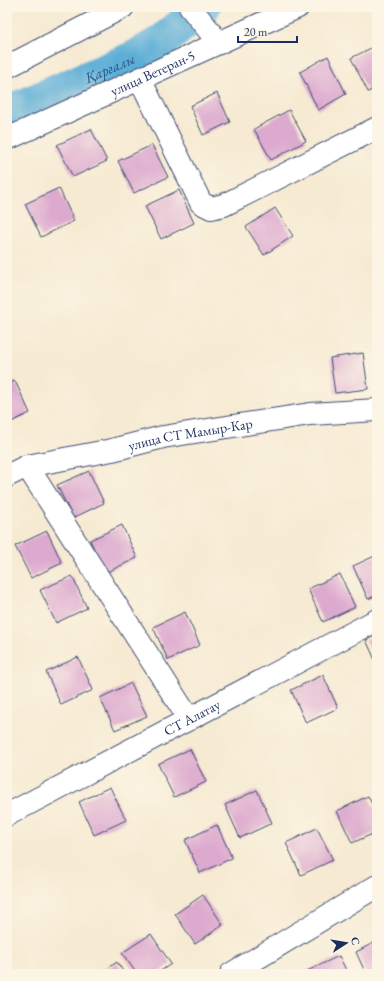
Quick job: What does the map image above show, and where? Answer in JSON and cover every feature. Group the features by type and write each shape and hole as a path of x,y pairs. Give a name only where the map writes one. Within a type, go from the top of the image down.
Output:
{"street":[{"path":"7,67 123,7"},
{"path":"190,7 219,43"},
{"name":"улица Ветеран-5","path":"7,139 298,7"},
{"path":"140,79 201,203 211,208 224,206 377,128"},
{"name":"улица СТ Мамыр-Кар","path":"7,476 27,466 112,450 163,437 310,414 377,410"},
{"path":"27,466 189,719"},
{"name":"СТ Алатау","path":"7,815 377,620"},
{"path":"232,974 377,886"}],"building":[{"path":"377,45 377,87 368,92 351,58"},
{"path":"328,56 346,94 318,110 300,72"},
{"path":"217,93 230,122 203,135 190,106"},
{"path":"289,110 306,141 271,160 254,129"},
{"path":"91,129 107,161 73,177 57,145"},
{"path":"152,145 168,177 134,193 118,161"},
{"path":"59,188 74,221 41,237 25,204"},
{"path":"179,190 194,223 161,239 145,206"},
{"path":"275,208 293,236 264,255 246,227"},
{"path":"363,353 368,389 335,393 330,358"},
{"path":"15,381 30,413 7,424 7,384"},
{"path":"89,471 104,503 73,518 57,485"},
{"path":"122,525 137,558 105,573 90,540"},
{"path":"47,531 62,563 31,578 15,546"},
{"path":"377,555 377,595 368,599 353,566"},
{"path":"340,574 355,607 323,622 308,589"},
{"path":"72,576 87,608 56,623 40,590"},
{"path":"185,612 200,645 168,660 153,627"},
{"path":"377,635 377,664 366,640"},
{"path":"78,657 93,690 61,705 46,672"},
{"path":"323,675 338,708 306,723 291,690"},
{"path":"131,683 147,716 115,730 100,698"},
{"path":"190,749 206,782 174,797 158,764"},
{"path":"110,787 126,820 94,835 79,802"},
{"path":"257,790 272,823 240,838 225,805"},
{"path":"368,796 377,814 377,832 352,843 337,811"},
{"path":"217,825 232,858 200,873 185,840"},
{"path":"317,828 333,860 301,875 286,843"},
{"path":"203,895 223,925 195,944 175,914"},
{"path":"151,934 171,964 156,974 137,974 122,953"},
{"path":"377,941 377,974 366,974 356,952"},
{"path":"339,956 348,974 309,974 307,971"},
{"path":"117,962 125,974 99,974"}],"waterway":[{"name":"Қарғалы","path":"7,113 134,58 163,41 203,7"}]}
